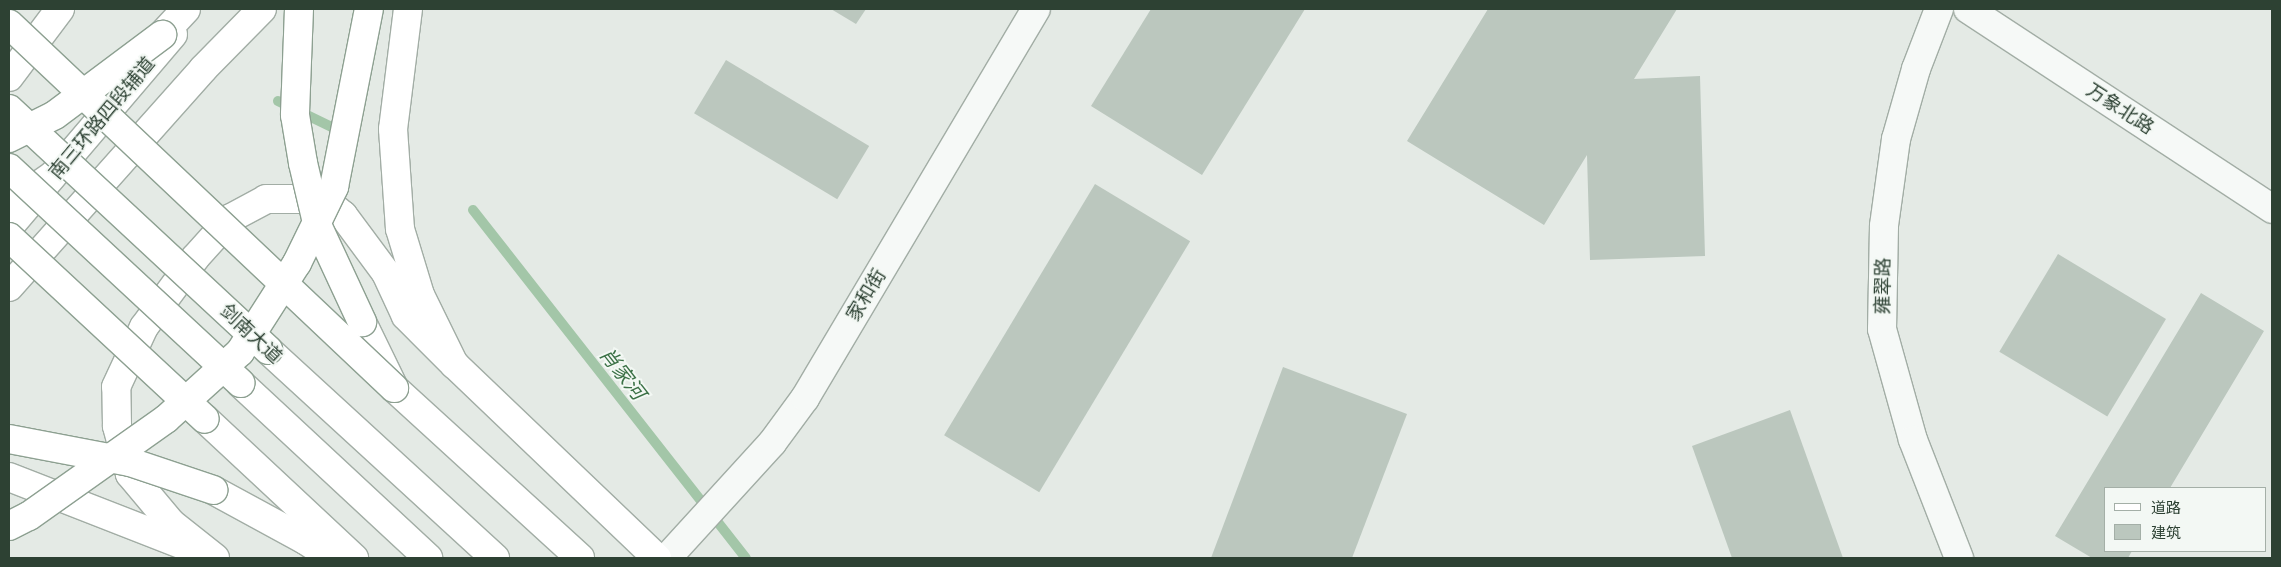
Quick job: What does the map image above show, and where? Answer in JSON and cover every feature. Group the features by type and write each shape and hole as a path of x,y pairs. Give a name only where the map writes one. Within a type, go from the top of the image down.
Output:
{"main road":[{"path":"9,77 60,9"},
{"path":"9,138 55,115 162,35 186,9"},
{"name":"南三环路四段辅道","path":"9,228 195,9"},
{"path":"9,287 203,69 262,9"},
{"path":"299,9 295,115 303,164 318,227 394,388"},
{"path":"9,526 29,516 166,419 240,352 297,264 334,187 369,9"},
{"path":"408,9 393,129 400,228 420,295 454,364"},
{"path":"9,24 394,388 580,558"},
{"name":"剑南大道","path":"9,109 495,558"},
{"path":"9,168 428,558"},
{"path":"9,206 52,176"},
{"path":"215,558 171,523 130,474 117,426 116,387 144,327 194,258 231,218 266,199 323,200 344,216 386,273 406,316 504,416 657,558"},
{"path":"9,237 354,558"},
{"path":"9,439 130,462 213,490 305,540 333,558"},
{"path":"9,477 184,544 208,558"}],"street":[{"name":"家和街","path":"667,558 772,443 805,398 1036,9"},
{"name":"雍翠路","path":"1939,9 1916,69 1896,139 1884,226 1882,329 1914,440 1959,558"},
{"name":"万象北路","path":"1968,9 2272,209"}],"building":[{"path":"831,9 866,9 856,24"},
{"path":"1151,9 1305,9 1202,175 1091,106"},
{"path":"1488,9 1677,9 1634,79 1700,76 1705,256 1590,260 1587,155 1544,225 1407,141"},
{"path":"726,60 869,146 837,199 694,113"},
{"path":"1095,184 1190,241 1039,492 944,435"},
{"path":"2058,254 2166,319 2107,417 1999,352"},
{"path":"2201,293 2264,331 2171,487 2104,487 2104,552 2131,552 2128,558 2092,558 2055,536"},
{"path":"1283,367 1407,414 1352,558 1211,558"},
{"path":"1790,410 1843,558 1732,558 1692,446"}],"waterway":[{"name":"肖家河","path":"278,101 342,132"},
{"name":"肖家河","path":"473,210 746,558"}]}
